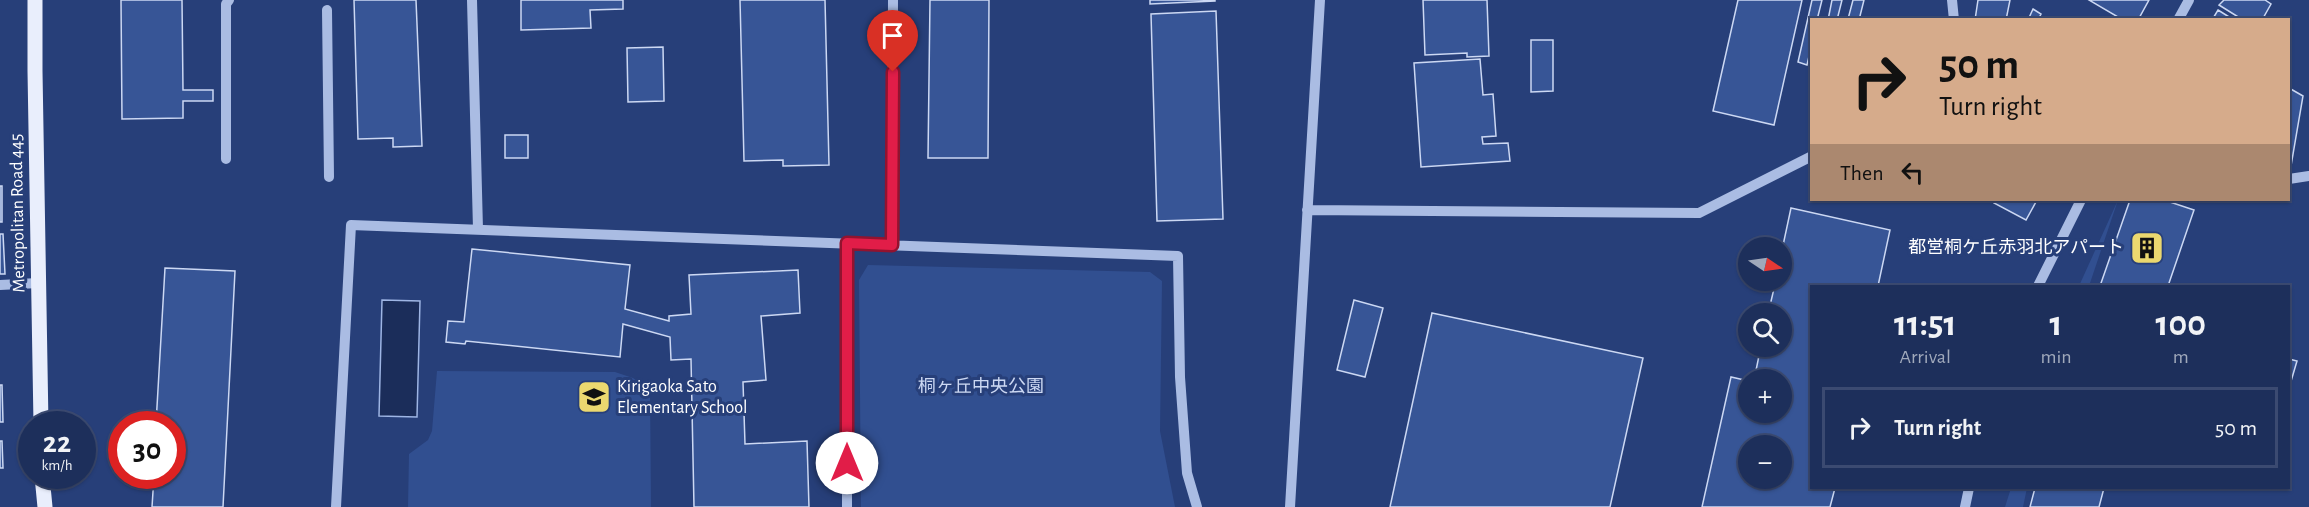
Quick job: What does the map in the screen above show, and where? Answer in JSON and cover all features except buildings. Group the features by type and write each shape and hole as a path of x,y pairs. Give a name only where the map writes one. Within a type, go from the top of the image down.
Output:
{"main road":[{"name":"Metropolitan Road 445","path":"35,0 41,411"},
{"path":"43,489 45,507"}],"street":[{"path":"226,159 226,4 229,0"},
{"path":"472,0 478,228"},
{"path":"892,245 893,0"},
{"path":"1290,507 1320,0"},
{"path":"1952,0 1954,18"},
{"path":"2179,18 2189,0"},
{"path":"327,10 329,177"},
{"path":"1307,210 1699,213 1810,157"},
{"path":"2290,179 2309,176"},
{"path":"2038,285 2080,201"},
{"path":"336,507 351,225 1178,256 1180,376 1187,473 1197,507"},
{"path":"847,243 847,507"},
{"path":"0,285 38,283"},
{"path":"1965,507 1969,489"}],"green space":[{"path":"2118,201 2118,201 2089,285 2079,285"},
{"name":"桐ヶ丘中央公園","path":"868,265 1150,272 1162,281 1160,431 1175,507 861,507 859,280"},
{"path":"437,371 615,372 633,378 650,390 651,507 408,507 409,454 428,440 432,431"},
{"path":"2011,489 2027,489 2023,507 2005,507"}],"shaded area":[{"path":"382,300 420,301 417,417 379,416"}],"place":[{"name":"都営桐ケ丘赤羽北アパート","path":"2147,248"},
{"name":"Kirigaoka Sato Elementary School","path":"594,397"}],"route":[{"path":"847,463 847,243 892,245 893,72"}]}
